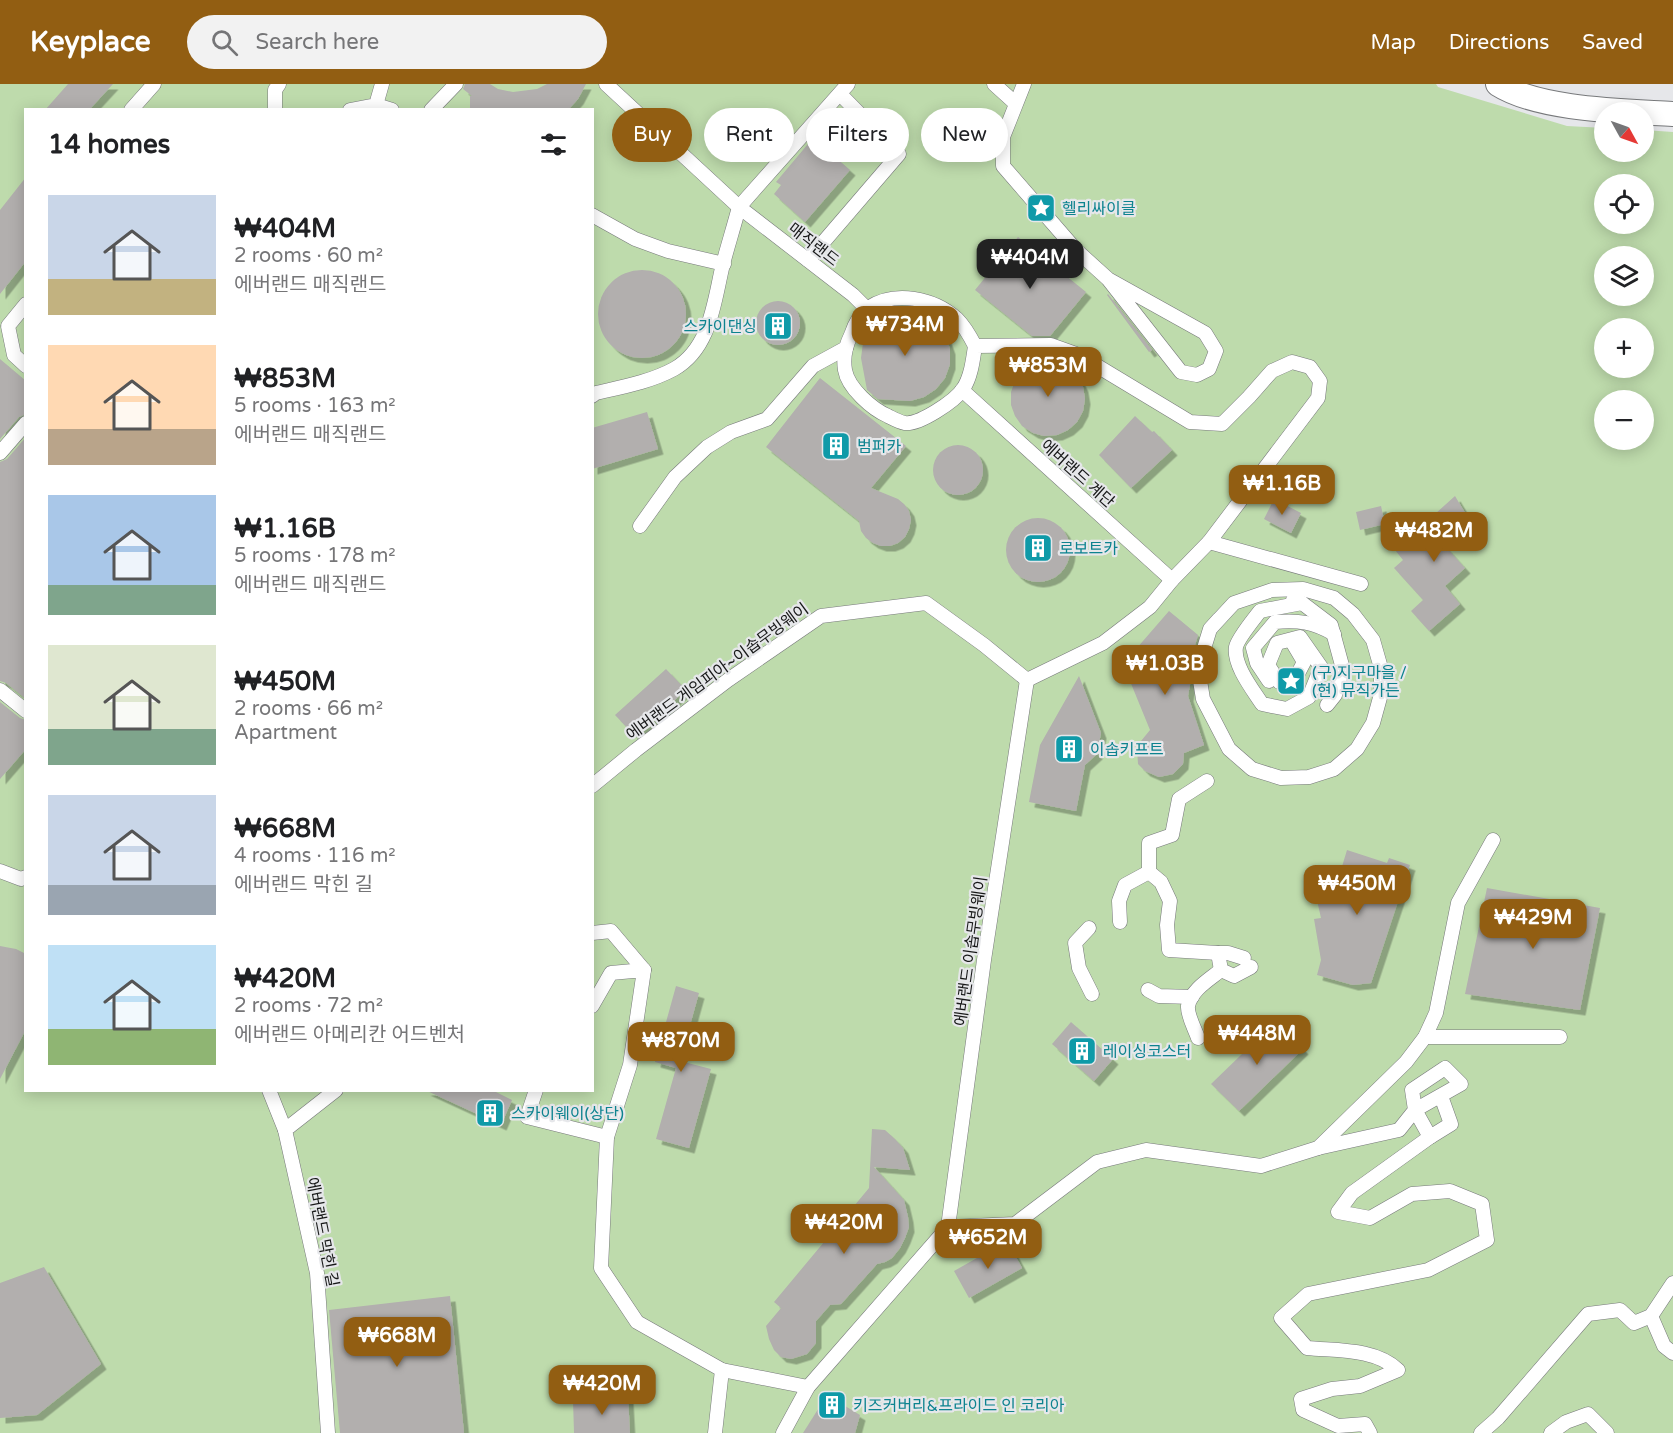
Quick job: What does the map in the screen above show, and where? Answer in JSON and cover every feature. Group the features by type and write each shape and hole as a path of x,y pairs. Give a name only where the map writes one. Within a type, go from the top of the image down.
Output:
{"street":[{"path":"134,108 154,84"},
{"path":"275,108 275,90 279,84"},
{"path":"376,105 382,84"},
{"path":"433,108 456,84"},
{"name":"매직랜드","path":"606,84 739,207 853,295 867,309"},
{"path":"994,84 1015,103"},
{"path":"1024,84 1003,137 1004,166 1076,250 1108,279 1181,372 1197,375 1209,369 1216,351 1205,333 1108,279"},
{"path":"1498,84 1507,90 1546,102 1600,109 1673,114"},
{"path":"594,394 647,381 676,368 696,349 710,324 739,207 844,89 899,154 808,260"},
{"path":"356,108 376,105 386,108"},
{"path":"594,215 635,239 668,251 724,264"},
{"path":"890,298 914,298 932,303 956,318 967,330 975,345 971,368 962,390 924,419 905,423 884,415 857,394 845,371 846,348 855,326 867,309 890,298"},
{"path":"24,306 8,326 14,355 24,364"},
{"path":"975,345 1051,345 1079,355 1190,422 1222,424 1250,397 1272,371 1292,362 1310,367 1320,381 1318,398 1209,542 1172,580 1150,608 1103,643 1027,680"},
{"path":"640,526 675,477 706,447 731,432 767,419 813,366 846,348"},
{"name":"에버랜드 계단","path":"962,390 1172,580"},
{"path":"0,453 24,425"},
{"path":"1209,542 1361,584"},
{"path":"1272,590 1303,589 1334,598 1353,614 1373,640 1381,668 1381,694 1373,723 1357,749 1334,769 1309,777 1281,778 1252,769 1229,748 1213,720 1203,699 1198,668 1215,624 1234,603 1272,590 1302,603 1331,625 1343,669 1335,695 1327,705"},
{"name":"에버랜드 게임피아~이솝무빙웨이","path":"594,784 719,687 821,616 926,603 1027,680"},
{"path":"1293,683 1279,682 1268,665 1277,644 1300,637 1321,667 1309,697 1287,709 1262,704 1239,666 1236,647 1260,611 1302,603"},
{"path":"1291,640 1304,662 1293,683 1273,689 1257,663 1253,648 1275,622 1296,620 1322,627 1334,634"},
{"name":"에버랜드 이솝무빙웨이","path":"948,1227 984,960 1027,680"},
{"path":"0,690 24,709"},
{"path":"1149,872 1149,843 1172,835 1179,799 1207,781"},
{"path":"1318,1148 1406,1062 1425,1037 1436,1013 1458,903 1493,840"},
{"path":"0,871 21,879 24,878"},
{"path":"1120,922 1119,901 1125,885 1149,872"},
{"path":"1149,872 1161,882 1170,901 1167,925 1169,950 1228,953 1248,962 1234,976 1221,970"},
{"path":"1089,928 1075,943 1079,968 1092,994"},
{"path":"594,933 611,931 644,970 630,1065 607,1137 601,1268 637,1322 722,1370 808,1388"},
{"path":"1218,953 1221,970"},
{"path":"594,1002 611,973 644,970"},
{"path":"1198,1038 1188,1007 1199,988 1221,970"},
{"path":"1148,990 1159,996 1192,997"},
{"path":"1425,1037 1560,1037"},
{"path":"783,1433 808,1388 948,1227 1015,1224 1097,1162 1146,1150 1260,1166 1318,1148 1399,1130 1415,1110 1461,1084 1445,1068 1412,1090 1415,1110 1430,1137"},
{"path":"270,1092 285,1130 330,1092"},
{"path":"535,1092 527,1117 607,1137"},
{"path":"1370,1433 1365,1424 1338,1426 1303,1410 1301,1399 1332,1389 1360,1386 1398,1370 1389,1361 1362,1353 1307,1348 1281,1318 1308,1294 1428,1270 1487,1240 1482,1204 1450,1191 1412,1194 1370,1218 1338,1212 1352,1193 1451,1124 1441,1096"},
{"name":"에버랜드 막힌 길","path":"285,1130 317,1273 328,1433"},
{"path":"1481,1433 1498,1418 1588,1314 1620,1310 1634,1323 1651,1316 1673,1283"},
{"path":"1651,1316 1664,1346 1673,1353"},
{"path":"715,1433 722,1370"},
{"path":"1551,1433 1566,1422 1588,1414 1607,1433"}],"green space":[{"path":"0,84 1436,84 1438,87 1567,126 1594,127 1594,162 1654,162 1654,131 1673,132 1673,1433 0,1433"}],"building":[{"path":"68,84 113,84 91,108 47,108"},
{"path":"465,84 490,84 498,89 513,92 537,89 547,84 586,84 570,108 470,108 470,96 472,96 463,89"},
{"path":"806,146 806,162 841,162 850,170 805,222 774,194 781,185 776,182"},
{"path":"24,180 24,264 0,294 0,210"},
{"path":"1018,237 1086,292 1050,336 1032,336 975,290"},
{"path":"642,270 667,277 679,289 686,314 679,339 667,351 642,358 617,351 605,339 598,314 605,289 617,277"},
{"path":"1108,294 1152,350 1149,352"},
{"name":"스카이댄싱","path":"778,301 794,307 800,323 794,339 778,345 762,339 756,323 762,307"},
{"path":"909,312 924,315 936,323 945,335 950,349 950,364 945,378 936,389 924,397 910,401 878,399 867,390 861,358 863,343 869,330 880,319 894,313"},
{"path":"1045,357 1069,367 1078,376 1085,399 1083,411 1077,422 1068,430 1057,435 1044,436 1033,433 1022,426 1011,405 1011,392 1022,371"},
{"path":"0,359 24,379 24,415 19,417 0,439"},
{"name":"범퍼카","path":"820,378 906,446 871,488 898,499 909,511 911,520 909,529 898,543 881,546 866,538 861,531 859,521 766,447"},
{"path":"647,412 658,449 594,468 594,427"},
{"path":"1135,416 1152,432 1154,431 1172,450 1131,488 1099,455"},
{"path":"24,439 24,697 0,681 0,462 7,459"},
{"path":"958,445 972,449 979,456 983,470 979,484 972,491 958,495 944,491 937,484 933,470 937,456 944,449"},
{"path":"1455,496 1473,526 1444,545 1465,568 1445,586 1460,604 1429,631 1411,611 1423,600 1394,568 1403,560 1395,550"},
{"path":"1274,499 1301,513 1291,533 1264,519"},
{"path":"1381,506 1385,524 1360,530 1356,512"},
{"name":"로보트카","path":"1038,518 1061,527 1070,550 1061,573 1038,582 1015,573 1006,550 1015,527"},
{"path":"1169,611 1198,635 1189,666 1191,679 1188,696 1204,745 1184,753 1183,764 1173,774 1159,777 1145,771 1138,764 1137,748 1150,730 1123,664"},
{"path":"666,669 686,690 635,736 615,715"},
{"name":"이솝키프트","path":"1079,676 1101,733 1097,754 1085,765 1076,811 1029,802 1040,745"},
{"path":"0,702 24,719 24,751 0,779"},
{"path":"1347,850 1387,863 1389,858 1410,865 1371,983 1353,985 1317,975 1321,960 1314,919 1321,918 1316,896 1325,868 1340,873"},
{"path":"1487,888 1600,908 1580,1010 1465,994"},
{"path":"0,946 24,953 24,1033 0,1079"},
{"path":"676,986 699,993 680,1061 711,1069 689,1148 656,1139 676,1068 655,1062"},
{"path":"1276,1021 1303,1049 1239,1111 1211,1084"},
{"name":"레이싱코스터","path":"1071,1022 1113,1059 1094,1081 1052,1044"},
{"name":"스카이웨이(상단)","path":"429,1092 496,1092 512,1100 501,1125"},
{"path":"872,1129 885,1130 895,1139 903,1148 910,1170 874,1167 904,1200 909,1227 905,1238 892,1258 877,1264 841,1304 830,1305 816,1321 816,1343 807,1354 791,1359 781,1357 774,1350 766,1326 781,1308 774,1302 869,1188"},
{"path":"1007,1241 1022,1268 969,1298 954,1271"},
{"path":"44,1267 101,1364 37,1415 0,1418 0,1283"},
{"path":"450,1296 464,1433 340,1433 329,1310"},
{"name":"키즈커버리&프라이드 인 코리아","path":"827,1395 860,1415 855,1433 803,1433"},
{"path":"628,1397 630,1433 574,1433 573,1400"}],"place":[{"name":"헬리싸이클","path":"1041,208"},
{"name":"스카이댄싱","path":"778,326"},
{"name":"범퍼카","path":"836,446"},
{"name":"로보트카","path":"1038,548"},
{"name":"(구)지구마을 / (현) 뮤직가든","path":"1291,681"},
{"name":"이솝키프트","path":"1069,749"},
{"name":"레이싱코스터","path":"1082,1051"},
{"name":"스카이웨이(상단)","path":"490,1113"},
{"name":"키즈커버리&프라이드 인 코리아","path":"832,1405"}]}
